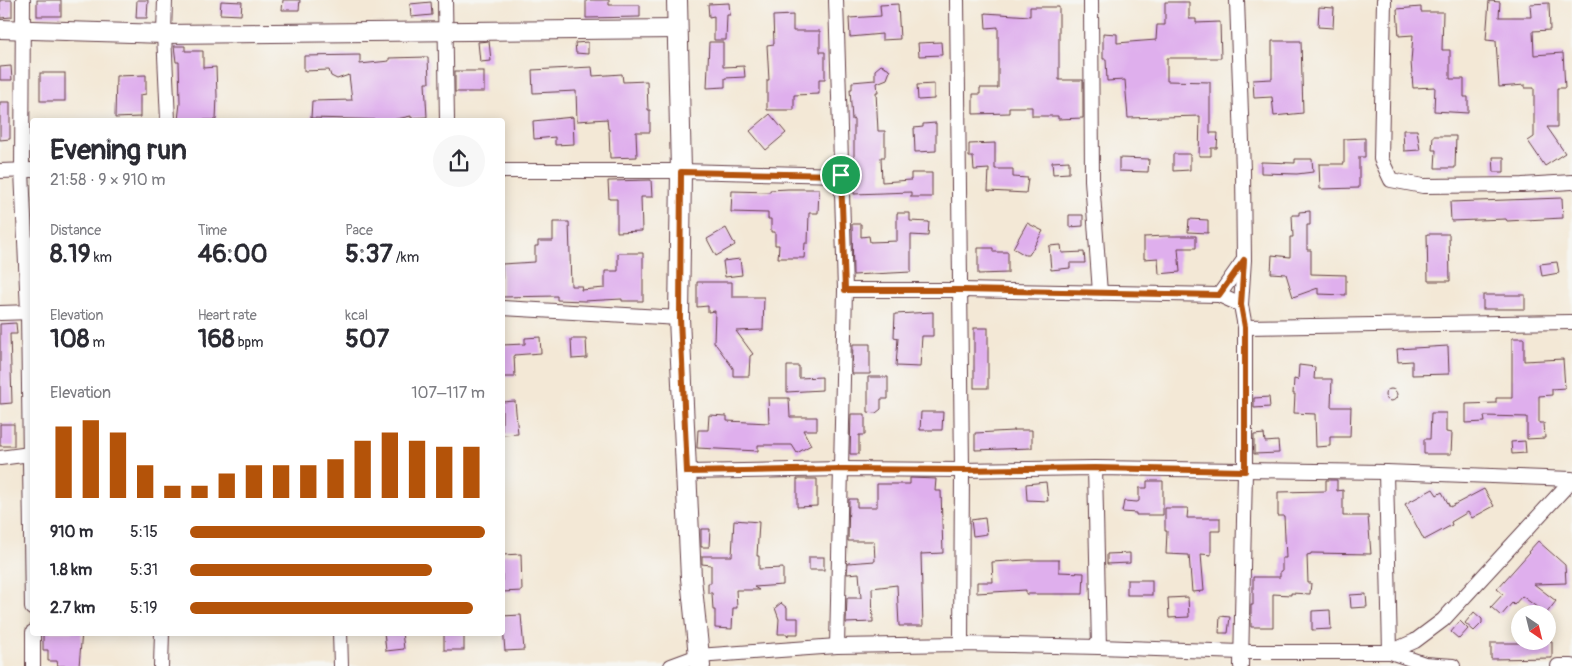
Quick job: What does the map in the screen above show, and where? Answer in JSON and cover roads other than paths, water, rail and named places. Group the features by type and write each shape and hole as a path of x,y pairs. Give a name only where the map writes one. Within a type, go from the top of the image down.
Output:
{"main road":[{"path":"677,0 681,172 680,318 691,578 699,661"}],"street":[{"path":"0,458 30,454 30,312 23,0"},
{"path":"165,0 164,34 168,118"},
{"path":"445,0 444,31 447,118"},
{"path":"836,0 845,290 837,646"},
{"path":"957,0 961,290 961,644"},
{"path":"1091,0 1092,180 1100,293"},
{"path":"1237,0 1243,171 1244,260 1241,305 1245,327 1245,471 1241,659"},
{"path":"1384,0 1381,159 1390,180 1423,186 1522,185 1572,182"},
{"path":"0,29 164,34 678,30"},
{"path":"0,171 27,170"},
{"path":"505,171 841,175"},
{"path":"1219,295 1244,260"},
{"path":"845,290 961,290 1219,295 1241,305"},
{"path":"505,308 680,318"},
{"path":"0,313 30,312"},
{"path":"1245,327 1572,322"},
{"path":"687,472 1095,468 1386,472 1572,479"},
{"path":"1095,468 1099,646"},
{"path":"1386,472 1390,652"},
{"path":"671,666 699,661 837,646 961,644 1099,646 1241,659 1390,652 1415,641 1443,620 1572,479"},
{"path":"33,636 33,666"},
{"path":"161,666 162,636"},
{"path":"340,636 341,666"},
{"path":"1390,652 1425,664 1453,666"},
{"path":"1558,666 1572,666"}]}
